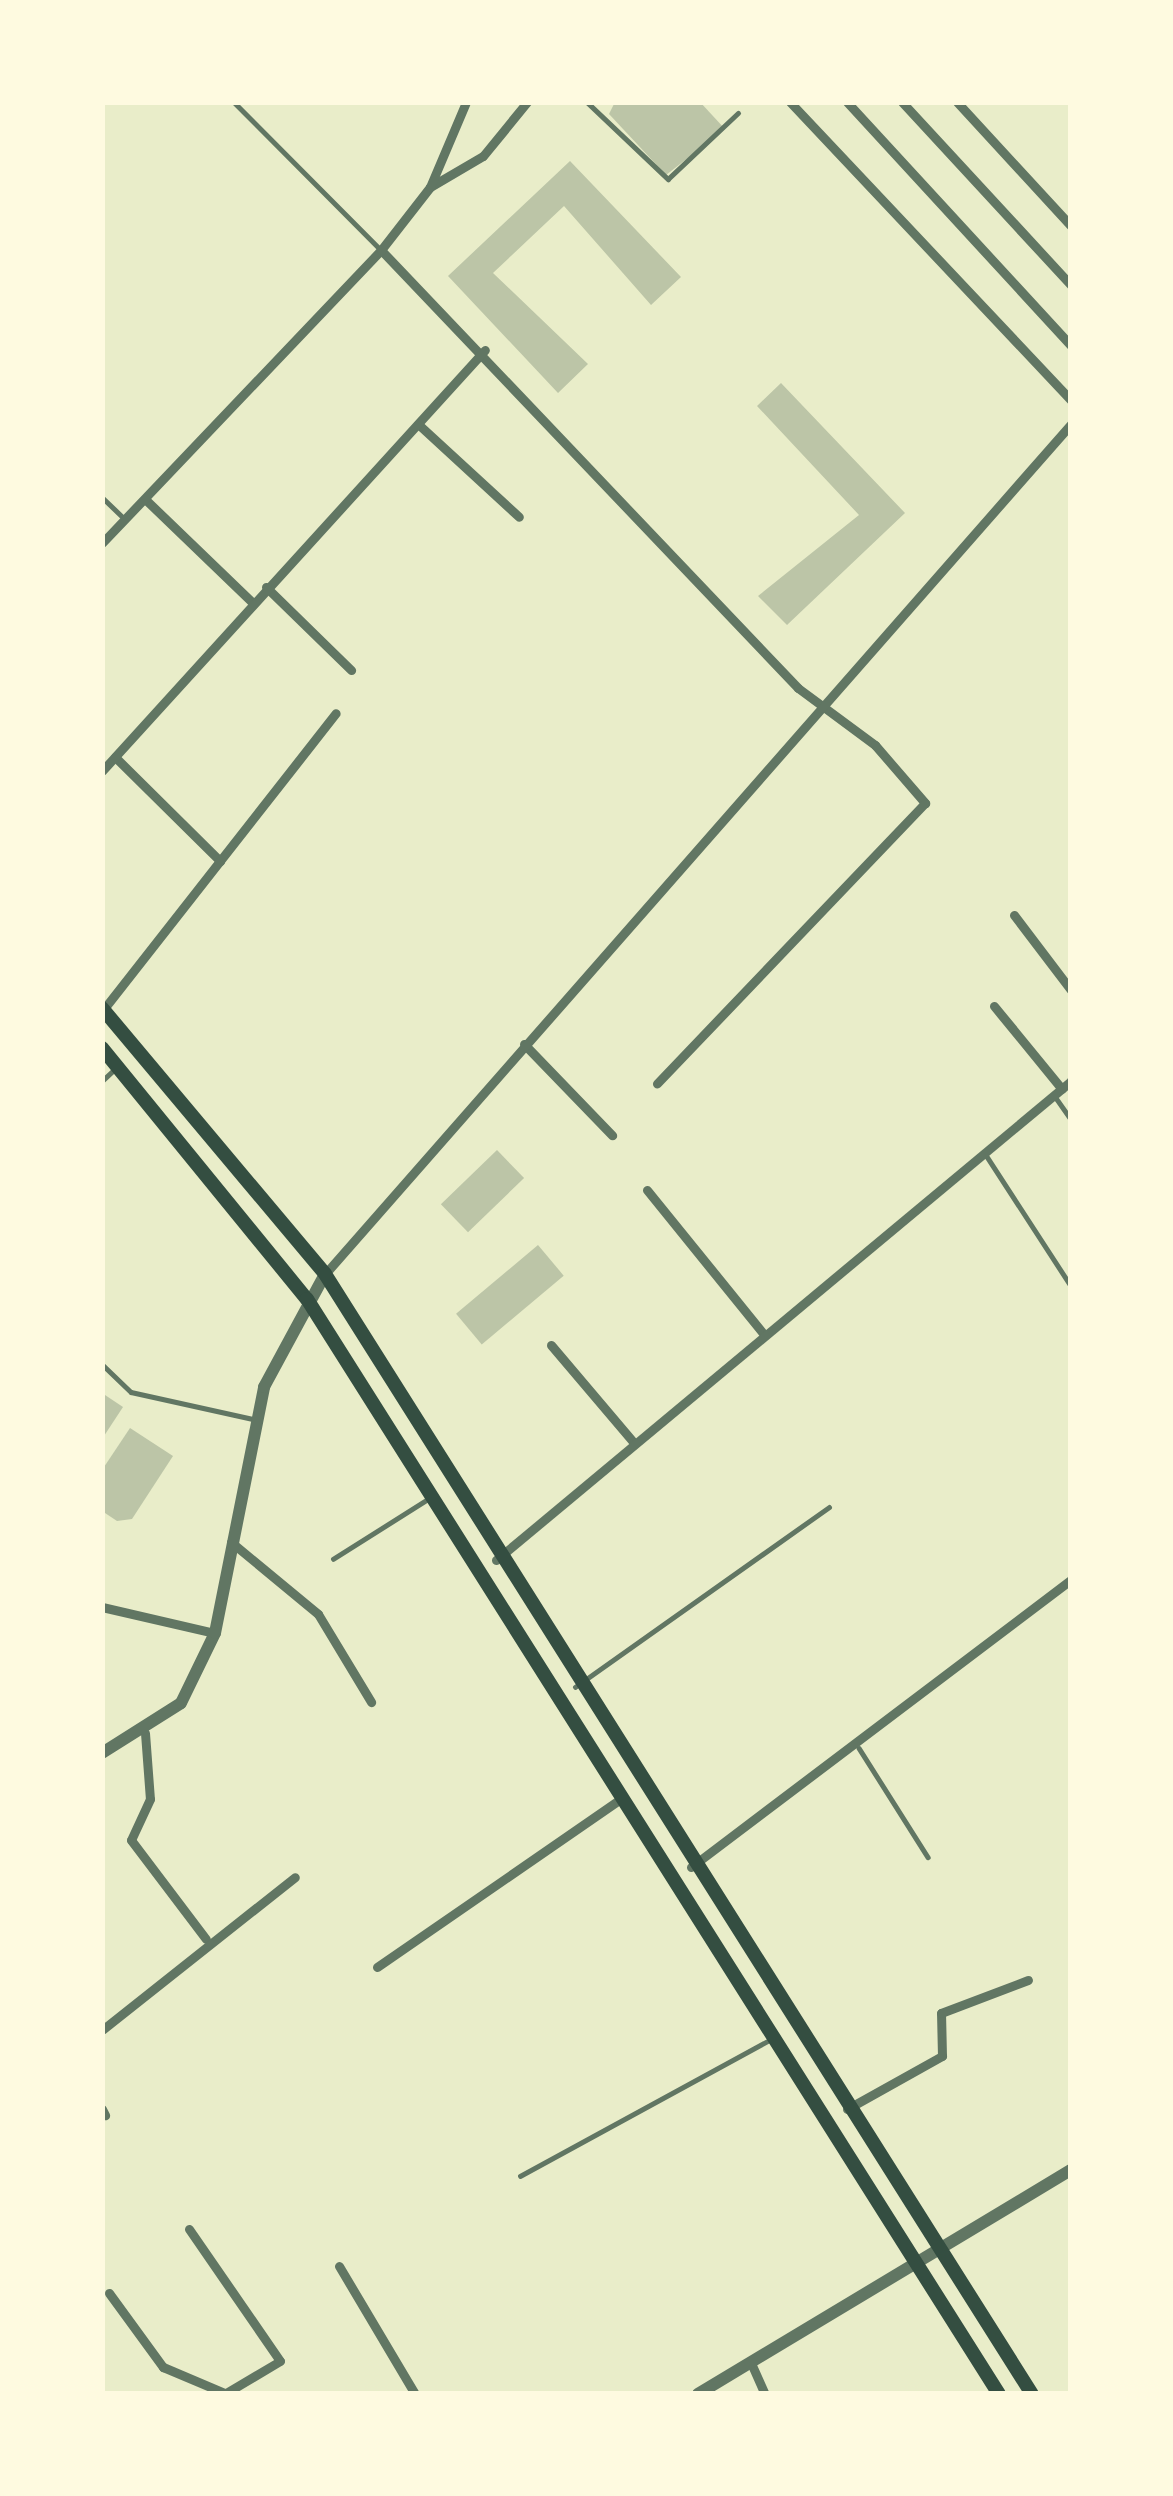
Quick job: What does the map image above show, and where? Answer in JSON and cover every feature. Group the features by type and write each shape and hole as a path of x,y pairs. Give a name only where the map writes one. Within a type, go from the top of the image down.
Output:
{"main road":[{"path":"103,1009 325,1274 575,1687 1032,2394"},
{"path":"102,1048 307,1299 428,1499 999,2394"}],"street":[{"path":"102,543 147,501 381,250 430,188 466,102"},
{"path":"430,188 483,156 527,102"},
{"path":"790,102 1071,400"},
{"path":"848,102 1071,346"},
{"path":"902,102 1071,285"},
{"path":"957,102 1071,226"},
{"path":"381,250 485,350 818,707 874,745 925,803 657,1083"},
{"path":"102,771 485,350"},
{"path":"418,424 519,517"},
{"path":"102,1753 146,1732 181,1702 215,1633 257,1420 307,1299 325,1274 1071,424"},
{"path":"147,501 253,603"},
{"path":"266,587 351,670"},
{"path":"103,1009 337,712"},
{"path":"115,757 220,861"},
{"path":"1014,916 1071,990"},
{"path":"496,1560 763,1333 1062,1089 994,1006"},
{"path":"524,1044 612,1135"},
{"path":"647,1190 763,1333"},
{"path":"551,1346 634,1443"},
{"path":"230,1541 317,1615 371,1702"},
{"path":"691,1867 859,1748 976,1642 1071,1580"},
{"path":"102,1607 215,1633"},
{"path":"146,1732 150,1798 131,1840 206,1939 219,1941 295,1877"},
{"path":"377,1967 619,1800"},
{"path":"102,2030 206,1939"},
{"path":"847,2109 942,2056 940,2013 1028,1980"},
{"path":"698,2394 1071,2170"},
{"path":"109,2293 163,2367 209,2387 226,2393 280,2361 189,2229"},
{"path":"339,2266 415,2394"},
{"path":"751,2363 765,2394"},
{"path":"198,2394 209,2387"}],"lane":[{"path":"234,102 381,250"},
{"path":"586,102 668,178 737,113"},
{"path":"102,497 126,520"},
{"path":"102,1081 118,1066"},
{"path":"1062,1089 1071,1119"},
{"path":"986,1155 1071,1286"},
{"path":"102,1364 131,1392 257,1420"},
{"path":"333,1558 428,1499"},
{"path":"575,1687 830,1507"},
{"path":"859,1748 928,1857"},
{"path":"520,2176 771,2039"}],"building":[{"path":"615,102 700,102 725,129 666,175 609,114"},
{"path":"570,161 681,277 651,305 564,206 493,273 588,364 558,393 448,276"},
{"path":"781,383 905,513 787,625 758,596 859,515 757,406"},
{"path":"497,1150 524,1178 468,1232 441,1204"},
{"path":"538,1245 564,1276 482,1344 456,1314"},
{"path":"102,1393 123,1407 102,1439"},
{"path":"130,1428 173,1456 132,1519 117,1521 102,1511 102,1470"}]}
